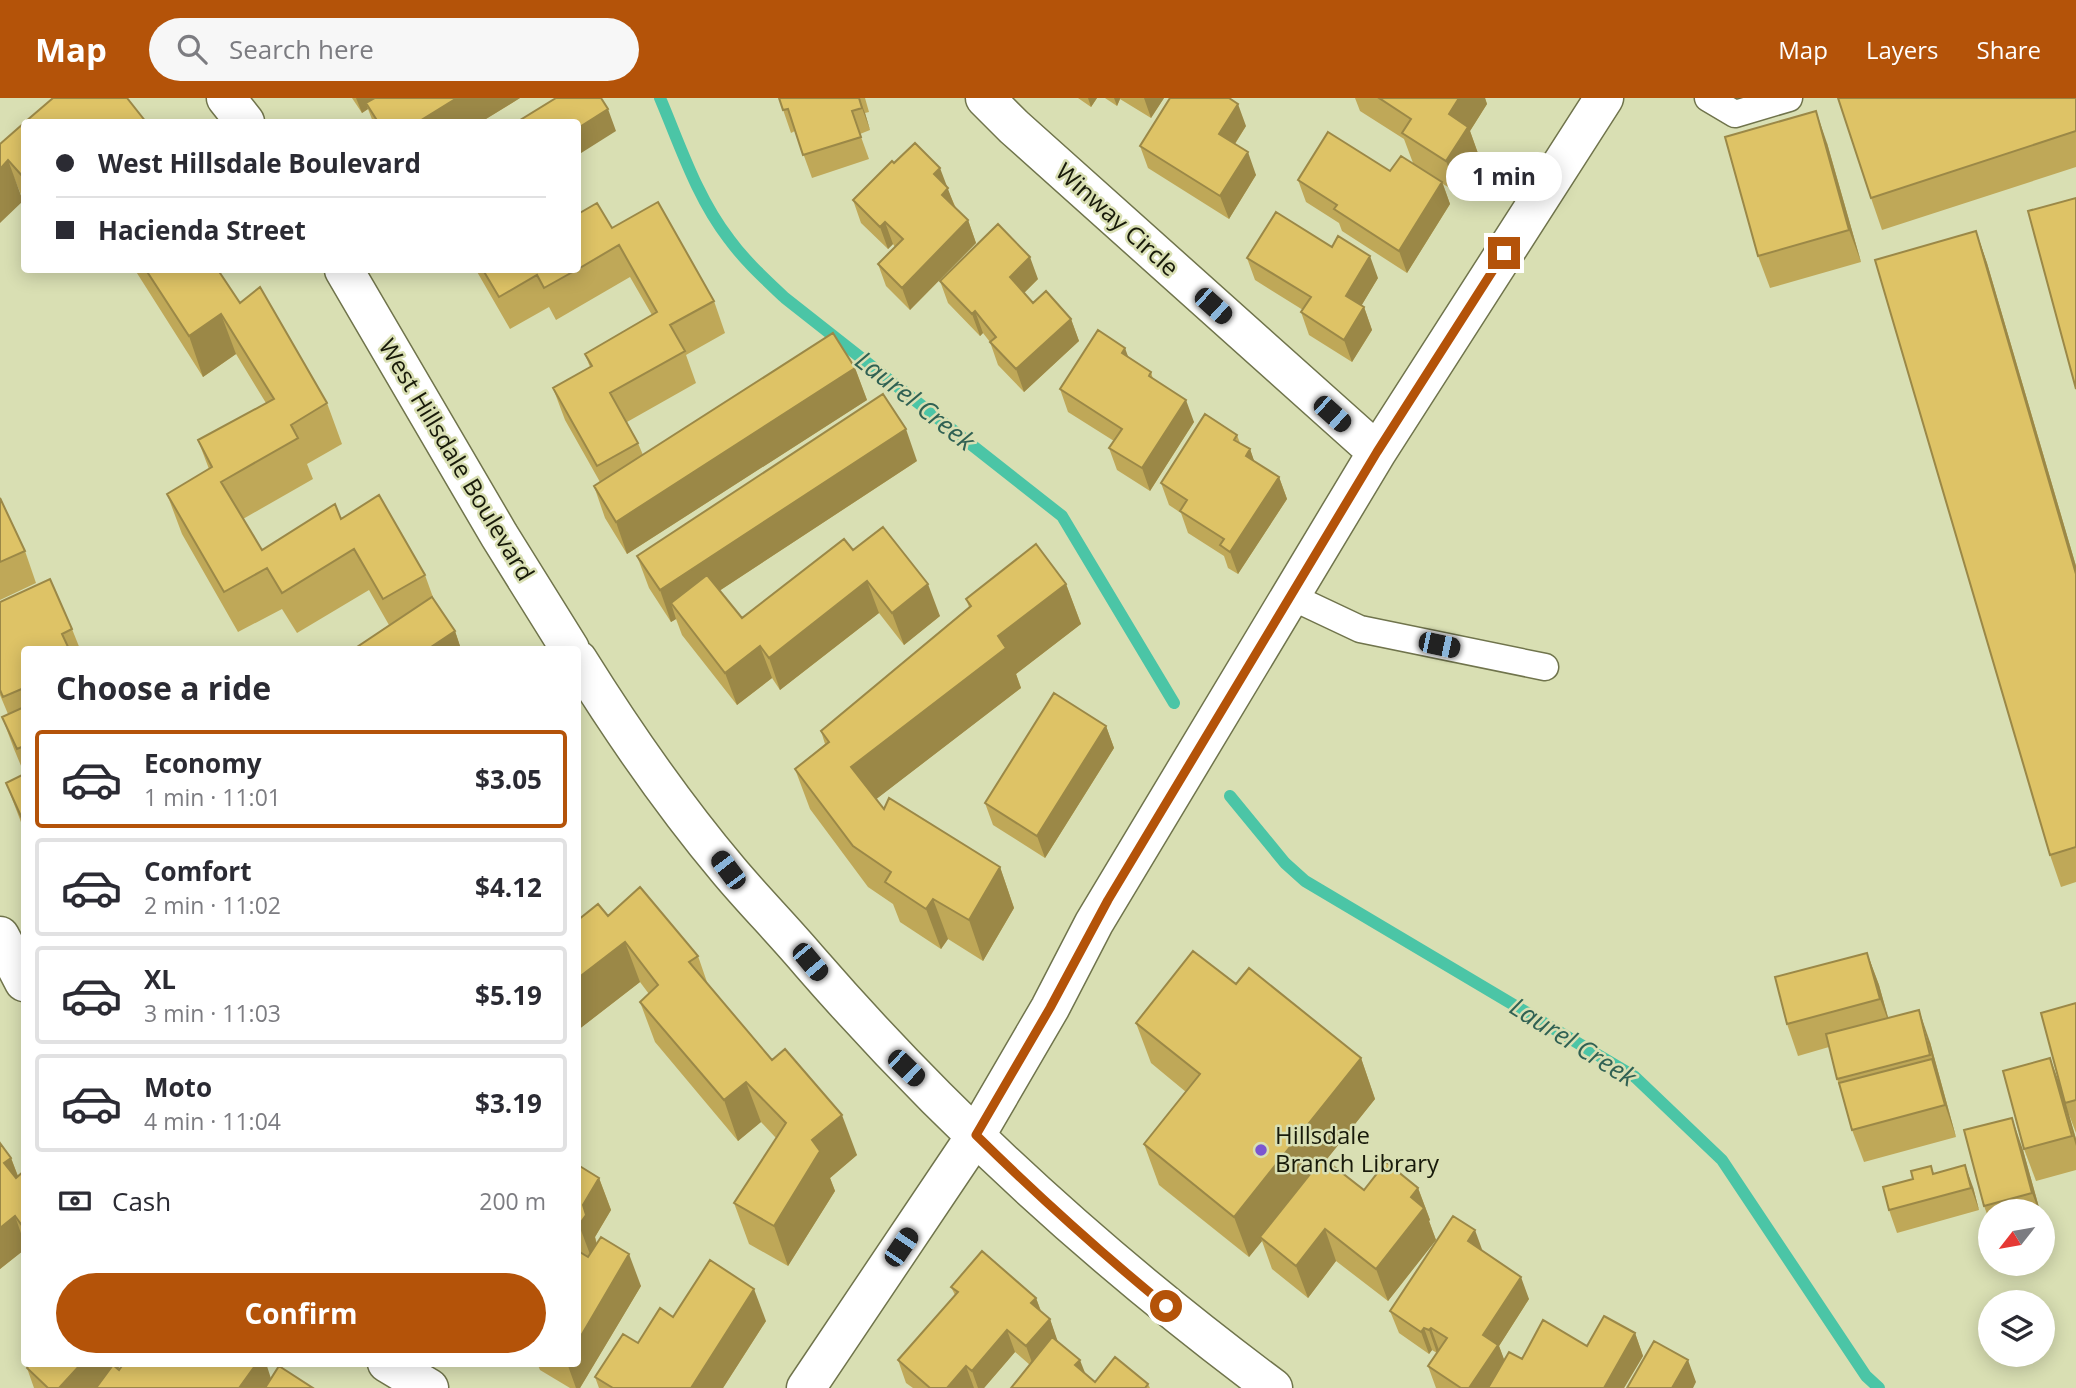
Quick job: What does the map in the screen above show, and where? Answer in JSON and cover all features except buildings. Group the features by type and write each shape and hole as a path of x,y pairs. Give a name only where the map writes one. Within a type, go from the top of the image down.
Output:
{"street":[{"path":"226,98 243,119"},
{"name":"Winway Circle","path":"985,98 1024,137 1377,452"},
{"path":"806,1388 976,1135 1050,1008 1094,923 1377,452 1604,98"},
{"name":"West Hillsdale Boulevard","path":"346,273 485,512 568,646"},
{"path":"581,664 650,768 728,870 889,1051 1024,1184 1068,1220 1090,1243 1166,1306 1273,1388"},
{"path":"0,936 21,976"},
{"path":"394,1367 429,1388"}],"lane":[{"path":"1708,98 1735,114 1789,98"},
{"path":"1290,596 1360,629 1545,667"}],"waterway":[{"name":"Laurel Creek","path":"660,98 698,189 718,223 742,255 785,298 1062,516 1174,703"},
{"name":"Laurel Creek","path":"1230,796 1285,863 1305,881 1635,1077 1722,1160 1866,1376 1879,1388"}],"place":[{"name":"Hillsdale Branch Library","path":"1261,1150"}],"route":[{"path":"1166,1306 1024,1184 976,1135 1050,1008 1094,923 1377,452 1504,253"}]}
